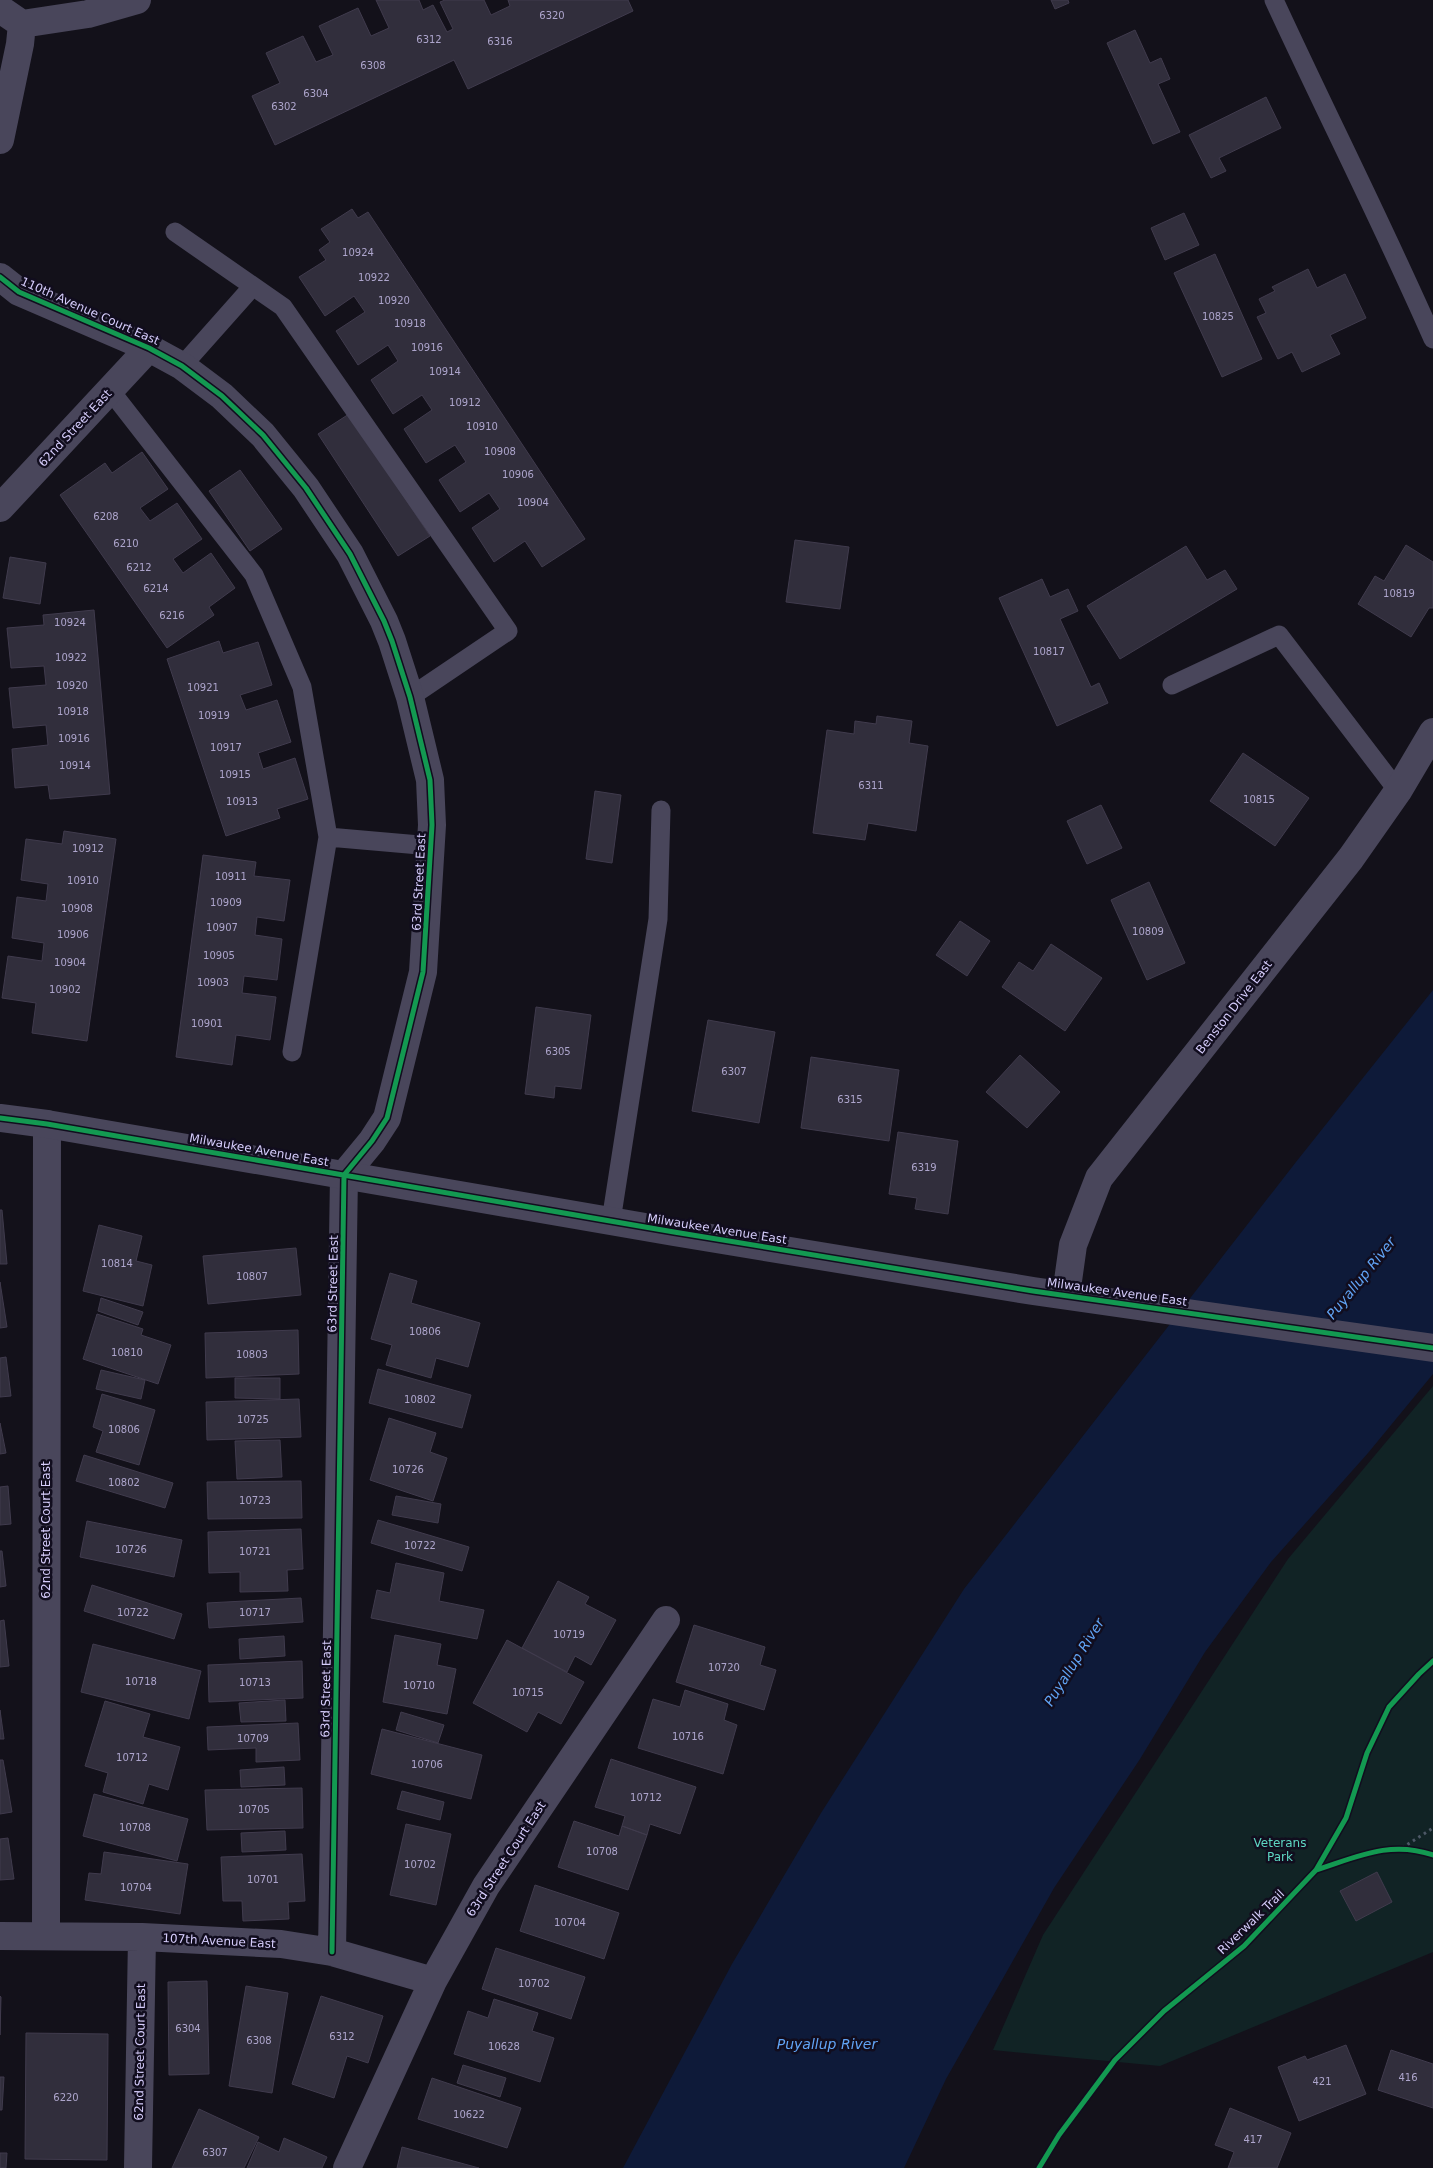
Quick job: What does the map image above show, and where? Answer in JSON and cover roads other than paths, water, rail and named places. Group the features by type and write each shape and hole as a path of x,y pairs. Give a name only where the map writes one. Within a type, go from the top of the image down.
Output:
{"street":[{"path":"0,9 22,24 88,14 136,0"},
{"path":"0,140 20,44 22,24"},
{"name":"110th Avenue Court East","path":"0,277 19,292 149,348 182,366 222,396 263,434 306,488 350,554 392,641"},
{"name":"62nd Street East","path":"0,508 149,348"},
{"name":"63rd Street East","path":"332,1952 344,1175 372,1141 387,1118 424,972 432,825 430,780 410,696 392,641"},
{"name":"Benston Drive East","path":"1066,1295 1073,1245 1099,1178 1351,858 1398,791 1433,732"},
{"name":"Milwaukee Avenue East","path":"0,1118 47,1124 611,1221 1066,1295 1433,1348"},
{"name":"62nd Street Court East","path":"46,1936 47,1124"},
{"name":"63rd Street Court East","path":"347,2168 433,1981 486,1886 666,1620"},
{"name":"107th Avenue East","path":"0,1936 142,1937 281,1944 332,1952 433,1981"},
{"name":"62nd Street Court East","path":"138,2168 142,1937"}],"lane":[{"path":"1274,0 1407,280 1433,339"},
{"path":"175,232 283,307 508,631 410,696"},
{"path":"182,366 253,286"},
{"path":"110,390 254,576 302,687 328,837 292,1052"},
{"path":"1172,685 1279,635 1398,791"},
{"path":"611,1221 658,919 661,810"},
{"path":"328,837 431,846"}],"water":[{"name":"Puyallup River","path":"1433,990 1433,1374 1368,1453 1271,1562 1205,1652 1140,1759 1054,1888 946,2079 904,2168 623,2168 732,1964 821,1813 964,1589 1296,1162"}],"park label":[{"name":"Veterans Park","path":"1280,1850"}]}
